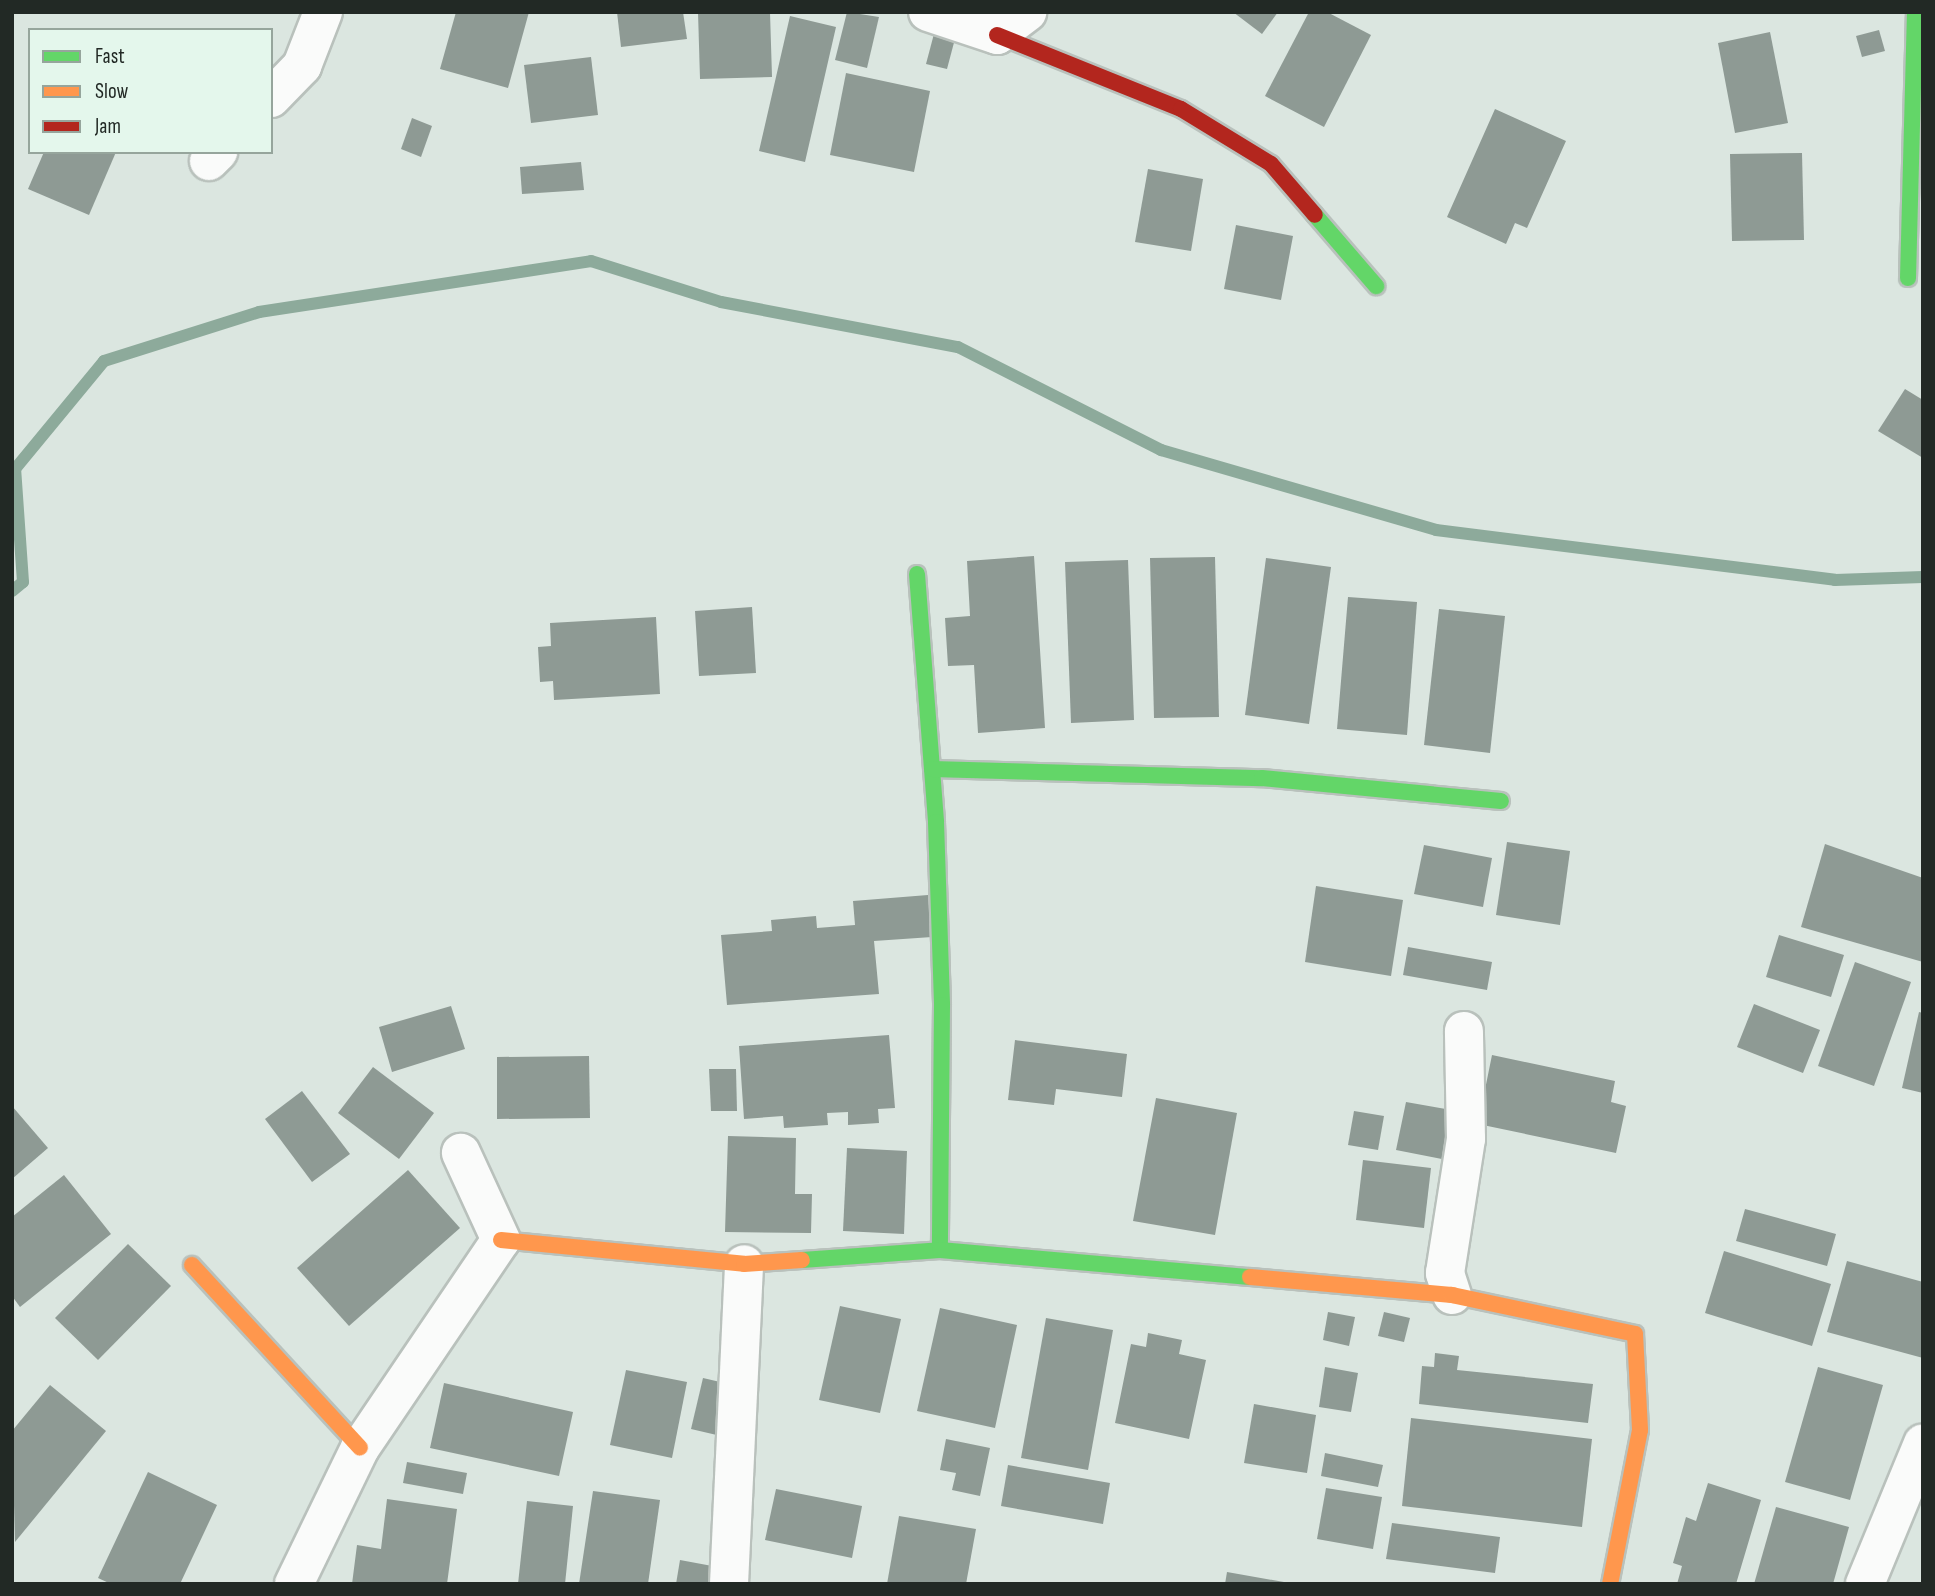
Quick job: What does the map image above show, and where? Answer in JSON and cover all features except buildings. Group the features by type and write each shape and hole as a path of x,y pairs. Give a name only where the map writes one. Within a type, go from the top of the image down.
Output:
{"street":[{"path":"273,96 302,66 323,12"},
{"path":"928,12 1012,24 1181,109 1271,164 1377,286"},
{"path":"1908,278 1914,12"},
{"path":"917,574 932,769 942,1005 940,1250"},
{"path":"932,769 1262,778 1501,801"},
{"path":"1452,1295 1446,1273 1466,1139 1464,1031"},
{"path":"461,1153 501,1240"},
{"path":"501,1240 744,1264 940,1250 1452,1295 1635,1334 1640,1430 1610,1584"},
{"path":"294,1584 360,1448 501,1240"},
{"path":"729,1584 744,1264"},
{"path":"192,1265 360,1448"},
{"path":"1865,1584 1923,1443"}],"waterway":[{"path":"12,591 23,582 15,469 104,361 259,312 591,261 721,302 958,347 1161,450 1436,530 1835,580 1923,577"}],"traffic: fast":[{"path":"1908,278 1915,12"},
{"path":"1315,215 1376,286"},
{"path":"917,574 936,822 942,1005 940,1250"},
{"path":"932,769 1262,778 1501,801"},
{"path":"802,1260 940,1250 1250,1277"}],"traffic: slow":[{"path":"501,1240 744,1264 802,1260"},
{"path":"192,1265 360,1448"},
{"path":"1250,1277 1452,1295 1635,1334 1640,1430 1610,1584"}],"traffic: jam":[{"path":"997,35 1181,109 1271,164 1315,215"}]}
